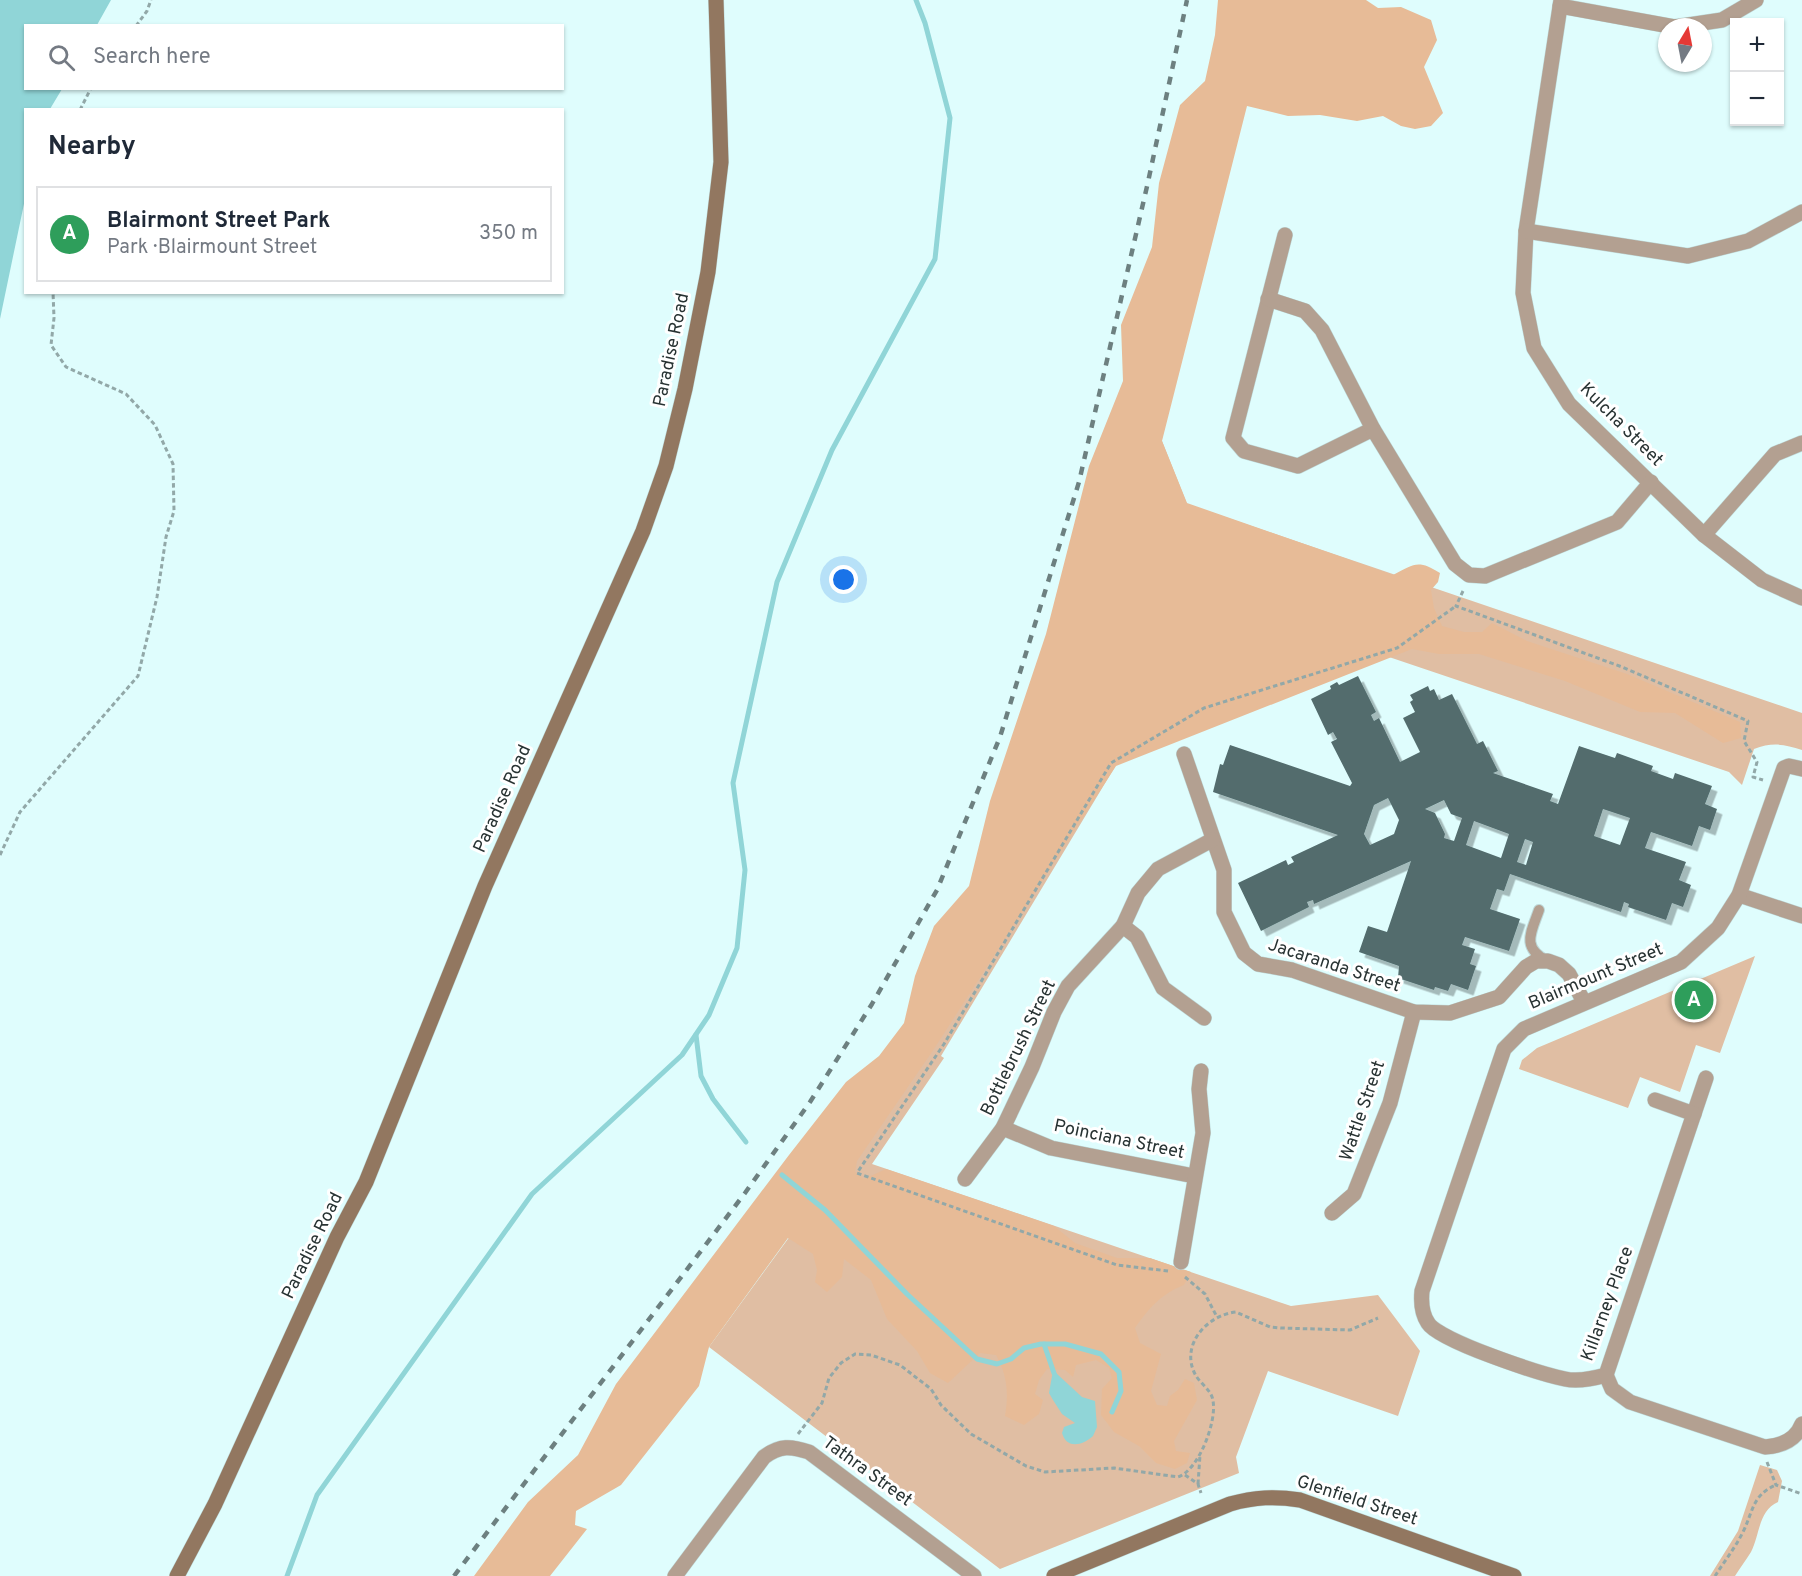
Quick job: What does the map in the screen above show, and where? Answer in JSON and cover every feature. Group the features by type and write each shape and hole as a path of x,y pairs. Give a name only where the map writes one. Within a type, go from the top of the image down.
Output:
{"street":[{"name":"Paradise Road","path":"177,1576 215,1504 337,1237 366,1182 485,886 644,531 666,466 683,400 708,272 721,162 716,0"},
{"path":"1561,3 1675,27 1722,20 1756,0"},
{"name":"Kulcha Street","path":"1561,3 1526,231 1522,293 1534,348 1569,404 1704,535 1762,580 1802,598"},
{"path":"1526,231 1689,256 1748,241 1802,212"},
{"path":"1285,235 1233,438 1244,451 1298,465 1373,429"},
{"path":"1268,299 1305,311 1322,330 1373,429 1455,564 1469,575 1485,576 1617,522 1651,482"},
{"path":"1704,535 1775,454 1802,443"},
{"name":"Jacaranda Street","path":"1184,754 1224,870 1224,912 1244,953 1258,964 1292,970 1414,1012 1450,1013 1499,997 1526,967 1536,961 1548,961"},
{"name":"Blairmount Street","path":"1421,1302 1422,1292 1504,1049 1524,1029 1682,962 1718,928 1739,895 1784,768 1789,766 1802,769"},
{"name":"Bottlebrush Street","path":"965,1179 1003,1128 1032,1067 1054,1012 1068,986 1123,926 1138,893 1158,869 1212,840"},
{"path":"1739,895 1802,916"},
{"path":"1123,926 1137,937 1164,988 1204,1018"},
{"path":"1548,961 1559,965 1569,974 1584,1002"},
{"name":"Wattle Street","path":"1332,1213 1354,1194 1390,1103 1414,1012"},
{"path":"1181,1262 1203,1133 1199,1089 1201,1071"},
{"name":"Killarney Place","path":"1421,1302 1428,1324 1452,1341 1566,1380 1590,1380 1606,1375 1706,1078"},
{"path":"1655,1100 1694,1114"},
{"name":"Poinciana Street","path":"1003,1128 1051,1148 1194,1176"},
{"path":"1606,1375 1612,1389 1630,1401 1765,1448 1780,1446 1799,1432 1802,1424"},
{"name":"Tathra Street","path":"675,1576 764,1457 776,1448 794,1446 809,1452 974,1576"},
{"name":"Glenfield Street","path":"1054,1576 1230,1504 1251,1498 1276,1496 1300,1500 1514,1576"}],"lane":[{"path":"1539,910 1529,938 1536,955 1548,961"}],"path":[{"path":"137,24 147,11 151,0"},
{"path":"81,108 91,90"},
{"path":"0,855 20,812 138,676 157,597 166,537 174,511 173,464 155,425 126,394 66,367 51,345 54,318 52,294"},
{"path":"1469,575 1456,606 1622,667 1748,721 1744,741 1757,762 1753,777 1778,785"},
{"path":"794,1446 796,1437 822,1403 829,1378 850,1357 862,1354 886,1359 900,1365 932,1389 941,1405 971,1434 1026,1466 1045,1472 1062,1473 1114,1468 1171,1477 1185,1474 1200,1454 1209,1435 1214,1401 1196,1376 1191,1355 1196,1336 1208,1322 1236,1312 1270,1327 1350,1330 1378,1318"},
{"path":"1765,1448 1765,1457 1776,1485"},
{"path":"1200,1454 1198,1484 1201,1493"},
{"path":"1185,1474 1198,1484"},
{"path":"1715,1576 1743,1531 1752,1504 1760,1493 1776,1485 1802,1494"}],"shaded area":[{"path":"1218,0 1366,0 1378,8 1401,7 1431,20 1437,40 1424,67 1443,113 1431,126 1415,129 1401,126 1383,116 1357,121 1320,115 1288,116 1247,106 1162,441 1187,503 1393,575 1411,566 1426,566 1440,573 1438,582 1431,590 1434,608 1442,626 1464,632 1482,632 1492,623 1527,641 1627,674 1740,722 1741,738 1723,743 1675,713 1640,712 1565,681 1479,654 1439,654 1412,649 1116,766 934,1049 857,1161 855,1172 864,1179 886,1169 1054,1226 1075,1243 1117,1258 1150,1258 1191,1272 1184,1285 1156,1302 1135,1328 1140,1343 1161,1354 1151,1391 1157,1405 1167,1406 1170,1396 1178,1390 1185,1379 1194,1383 1197,1400 1174,1441 1176,1451 1190,1453 1187,1463 1175,1469 1156,1463 1139,1446 1114,1432 1101,1415 1102,1389 1112,1378 1109,1368 1096,1360 1076,1365 1073,1377 1065,1370 1047,1369 1039,1380 1035,1394 1043,1400 1039,1414 1024,1425 1005,1416 1006,1384 996,1355 980,1353 948,1383 930,1373 917,1351 887,1319 871,1280 844,1259 842,1277 827,1292 815,1282 817,1270 813,1254 788,1238 709,1347 699,1386 621,1485 576,1511 575,1525 587,1529 550,1576 474,1576 528,1502 578,1455 616,1384 789,1155 846,1082 879,1056 904,1023 915,976 934,926 969,886 990,801 1046,634 1089,466 1123,381 1121,325 1152,247 1159,183 1180,105 1205,81 1215,35"},
{"path":"1162,441 1187,504 1802,713 1802,750 1778,745 1767,745 1754,749 1742,785 1729,772 1389,657 1116,765 941,1056 944,1058 872,1164 1291,1306 1378,1295 1420,1351 1398,1416 1268,1371 1236,1457 1239,1473 1000,1569 709,1347 842,1165 908,1063"},
{"path":"1755,956 1720,1053 1696,1045 1680,1092 1640,1077 1628,1108 1519,1069 1522,1060 1537,1048"},
{"path":"1760,1465 1777,1470 1782,1481 1778,1502 1771,1506 1763,1517 1751,1552 1735,1576 1710,1576 1738,1531"}],"water":[{"path":"0,0 111,0 98,24 24,24 24,90 61,90 51,108 24,108 24,204 0,319"},
{"path":"1056,1373 1082,1397 1095,1401 1097,1427 1093,1436 1085,1442 1071,1444 1064,1438 1062,1433 1064,1427 1075,1423 1062,1414 1049,1393 1052,1376"}],"building":[{"path":"1358,676 1376,712 1371,715 1374,721 1379,718 1400,762 1420,752 1403,718 1415,712 1410,702 1413,700 1410,695 1428,686 1430,691 1434,689 1439,700 1452,694 1477,744 1483,741 1498,771 1493,773 1553,794 1550,801 1558,804 1579,746 1615,758 1617,753 1653,766 1651,771 1673,779 1675,773 1712,786 1705,804 1717,809 1710,830 1699,826 1692,846 1651,832 1645,848 1686,862 1679,880 1691,885 1683,907 1672,903 1666,920 1628,907 1629,904 1624,902 1621,912 1510,874 1504,891 1497,889 1490,909 1520,919 1509,951 1465,937 1462,945 1475,949 1470,964 1476,966 1468,990 1451,984 1448,991 1435,987 1434,990 1398,978 1399,966 1359,952 1368,926 1387,932 1411,861 1314,904 1313,900 1307,902 1309,907 1261,931 1238,883 1286,860 1288,865 1294,862 1291,857 1338,835 1213,792 1220,764 1223,765 1230,745 1350,786 1352,783 1331,742 1337,739 1333,732 1328,735 1311,699 1331,689 1330,686 1337,682 1339,685","holes":["1388,798 1399,820 1394,834 1370,845 1364,834 1374,805","1444,800 1451,814 1462,818 1454,841 1444,838 1445,834 1435,813 1425,809","1603,809 1630,818 1620,845 1594,836","1474,821 1509,834 1501,858 1466,845","1525,839 1533,842 1526,865 1517,862"]}],"waterway":[{"path":"287,1576 317,1495 532,1194 682,1055 709,1015 737,948 745,870 733,783 777,582 832,450 935,259 950,118 925,23 916,0"},
{"path":"696,1035 701,1076 713,1099 746,1142"},
{"path":"782,1175 825,1210 907,1294 977,1359 997,1364 1011,1359 1024,1348 1041,1344 1065,1344 1101,1354 1119,1372 1121,1391 1112,1412"},
{"path":"1044,1344 1056,1379"}],"railway":[{"path":"454,1576 745,1193 810,1102 872,1004 937,890 1000,737 1079,482 1187,0"}],"place":[{"name":"Blairmont Street Park","path":"1694,1000"}]}
